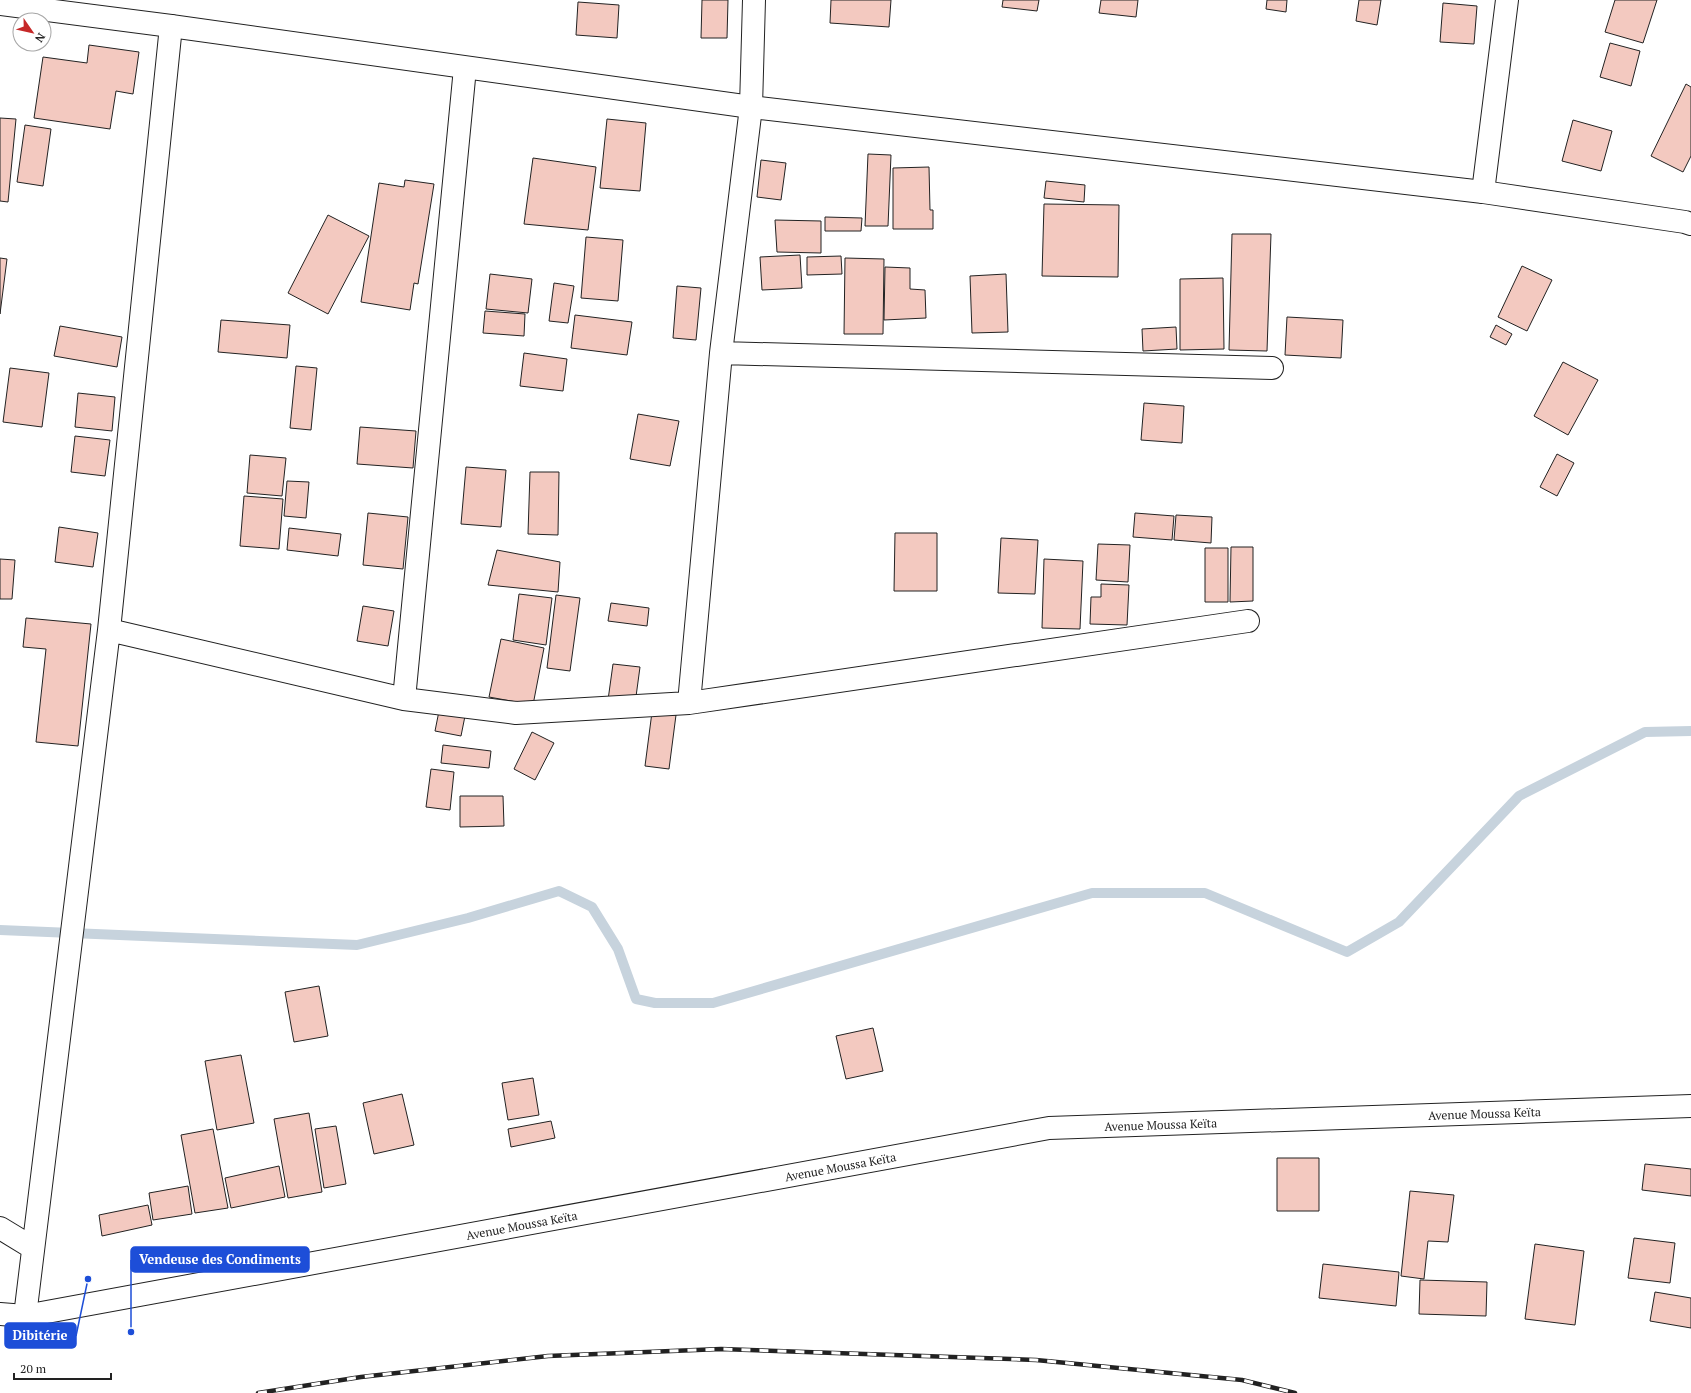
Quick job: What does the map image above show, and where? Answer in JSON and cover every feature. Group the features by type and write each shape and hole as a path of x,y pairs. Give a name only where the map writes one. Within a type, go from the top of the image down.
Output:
{"street":[{"path":"688,703 721,353 751,107 754,0"},
{"path":"1483,192 1507,0"},
{"path":"0,4 171,26 751,107 1483,192 1689,219"},
{"path":"25,1316 109,630 171,26"},
{"path":"404,699 465,68"},
{"path":"721,353 1272,368"},
{"path":"109,630 404,699 516,713 688,703 1248,621"},
{"name":"Avenue Moussa Keïta","path":"0,1314 25,1316 1049,1128 1691,1106"},
{"path":"0,1228 33,1248"}],"building":[{"path":"702,0 728,0 727,38 701,38"},
{"path":"831,0 891,0 889,27 830,23"},
{"path":"1003,0 1039,0 1037,11 1002,7"},
{"path":"1101,0 1138,0 1136,17 1099,13"},
{"path":"1267,0 1287,0 1286,12 1266,9"},
{"path":"1359,0 1381,0 1377,25 1356,21"},
{"path":"1615,0 1657,0 1643,43 1605,32"},
{"path":"578,2 619,5 617,38 576,35"},
{"path":"1443,3 1477,6 1474,44 1440,42"},
{"path":"1610,43 1640,51 1631,86 1600,77"},
{"path":"89,45 139,52 133,94 116,91 110,129 34,118 43,57 87,63"},
{"path":"1686,84 1691,87 1691,156 1683,172 1651,156"},
{"path":"0,118 16,119 8,202 0,201"},
{"path":"607,119 646,123 640,191 600,188"},
{"path":"1573,120 1612,131 1601,171 1562,161"},
{"path":"25,125 51,129 43,186 17,182"},
{"path":"868,154 891,155 888,226 865,226"},
{"path":"533,158 596,167 588,230 524,224"},
{"path":"761,160 786,163 781,200 757,197"},
{"path":"929,167 930,210 933,210 933,229 893,229 893,168"},
{"path":"405,180 434,184 418,284 414,283 410,310 361,302 379,183 404,187"},
{"path":"1046,181 1085,185 1084,202 1044,198"},
{"path":"1044,204 1119,205 1118,277 1042,276"},
{"path":"328,215 369,236 328,314 288,293"},
{"path":"825,217 862,218 861,231 825,231"},
{"path":"775,220 821,221 821,253 777,252"},
{"path":"1232,234 1271,234 1267,351 1229,350"},
{"path":"586,237 623,240 618,301 581,298"},
{"path":"800,255 802,288 762,290 760,257"},
{"path":"841,256 842,274 807,275 807,257"},
{"path":"0,258 7,259 0,314"},
{"path":"845,258 884,259 883,334 844,334"},
{"path":"1522,266 1552,280 1527,331 1498,317"},
{"path":"885,267 910,268 910,289 925,290 926,318 884,320"},
{"path":"490,274 532,279 528,313 486,309"},
{"path":"1006,274 1008,332 972,333 970,276"},
{"path":"1223,278 1224,349 1180,350 1180,279"},
{"path":"554,283 574,286 568,323 549,321"},
{"path":"677,286 701,288 696,340 673,338"},
{"path":"485,311 525,314 524,336 483,333"},
{"path":"575,315 632,322 627,355 571,348"},
{"path":"1287,317 1343,320 1341,358 1285,355"},
{"path":"221,320 290,325 287,358 218,352"},
{"path":"1496,325 1512,334 1506,345 1490,337"},
{"path":"60,326 122,337 117,367 54,356"},
{"path":"1176,327 1177,349 1143,351 1142,329"},
{"path":"524,353 567,359 563,391 520,386"},
{"path":"1563,362 1598,380 1568,435 1534,416"},
{"path":"296,366 317,368 311,430 290,428"},
{"path":"10,368 49,373 42,427 3,422"},
{"path":"78,393 115,397 112,431 75,427"},
{"path":"1144,403 1184,406 1182,443 1141,440"},
{"path":"638,414 679,421 670,466 630,459"},
{"path":"360,427 416,431 413,468 357,464"},
{"path":"75,436 110,440 105,476 71,472"},
{"path":"1557,454 1574,463 1557,496 1540,487"},
{"path":"250,455 286,458 282,496 247,493"},
{"path":"466,467 506,470 501,527 461,524"},
{"path":"530,472 559,472 558,535 528,534"},
{"path":"287,481 309,482 306,518 284,516"},
{"path":"244,496 283,499 279,549 240,546"},
{"path":"368,513 408,517 403,569 363,565"},
{"path":"1135,513 1174,516 1172,540 1133,537"},
{"path":"1176,515 1212,517 1211,543 1174,540"},
{"path":"59,527 98,533 93,567 55,562"},
{"path":"289,528 341,534 338,556 287,550"},
{"path":"895,533 937,533 937,591 894,591"},
{"path":"1001,538 1038,540 1035,594 998,593"},
{"path":"1098,544 1130,545 1128,582 1096,580"},
{"path":"1231,547 1253,547 1253,601 1230,602"},
{"path":"1205,548 1228,548 1228,602 1205,602"},
{"path":"497,550 560,562 558,592 488,585"},
{"path":"0,559 15,560 12,599 0,599"},
{"path":"1044,559 1083,561 1080,629 1042,628"},
{"path":"1101,584 1129,585 1127,625 1090,624 1091,597 1101,597"},
{"path":"519,594 552,598 546,645 513,640"},
{"path":"556,595 580,598 570,671 547,668"},
{"path":"611,603 649,608 647,626 608,621"},
{"path":"363,606 394,611 388,646 357,641"},
{"path":"26,618 91,624 78,746 36,742 46,649 23,647"},
{"path":"501,639 544,648 533,705 489,697"},
{"path":"613,664 640,667 635,704 608,700"},
{"path":"439,711 465,716 461,736 435,731"},
{"path":"652,712 676,715 669,769 645,766"},
{"path":"532,732 554,743 535,780 514,769"},
{"path":"443,745 491,751 489,768 441,763"},
{"path":"431,769 454,772 450,810 426,807"},
{"path":"460,796 503,796 504,826 460,827"},
{"path":"319,986 328,1036 294,1042 285,992"},
{"path":"873,1028 883,1071 846,1079 836,1036"},
{"path":"241,1055 254,1123 217,1130 205,1061"},
{"path":"533,1078 539,1115 508,1120 502,1083"},
{"path":"402,1094 414,1145 374,1154 363,1103"},
{"path":"309,1113 322,1192 288,1198 274,1119"},
{"path":"551,1121 555,1138 511,1147 508,1129"},
{"path":"336,1126 346,1184 324,1188 315,1129"},
{"path":"213,1129 228,1208 195,1213 181,1135"},
{"path":"1277,1158 1319,1158 1319,1211 1277,1211"},
{"path":"1645,1164 1691,1169 1691,1196 1642,1190"},
{"path":"279,1166 285,1197 231,1208 225,1178"},
{"path":"188,1186 192,1214 153,1220 149,1193"},
{"path":"1410,1191 1454,1195 1448,1242 1428,1241 1424,1279 1401,1276"},
{"path":"148,1205 152,1225 102,1236 99,1215"},
{"path":"1634,1238 1675,1243 1670,1283 1628,1278"},
{"path":"1535,1244 1584,1251 1575,1325 1525,1319"},
{"path":"1323,1264 1399,1272 1396,1306 1319,1298"},
{"path":"1420,1280 1487,1282 1486,1316 1419,1314"},
{"path":"1655,1292 1691,1298 1691,1328 1650,1321"}],"waterway":[{"path":"0,930 357,945 468,918 559,891 592,907 618,949 636,999 655,1003 713,1003 1092,893 1205,893 1347,952 1399,922 1519,796 1645,732 1691,731"}],"railway":[{"path":"258,1393 361,1377 548,1356 721,1349 1036,1360 1242,1380 1295,1393"}],"place":[{"name":"Dibitérie","path":"88,1279"},
{"name":"Vendeuse des Condiments","path":"131,1332"}]}
